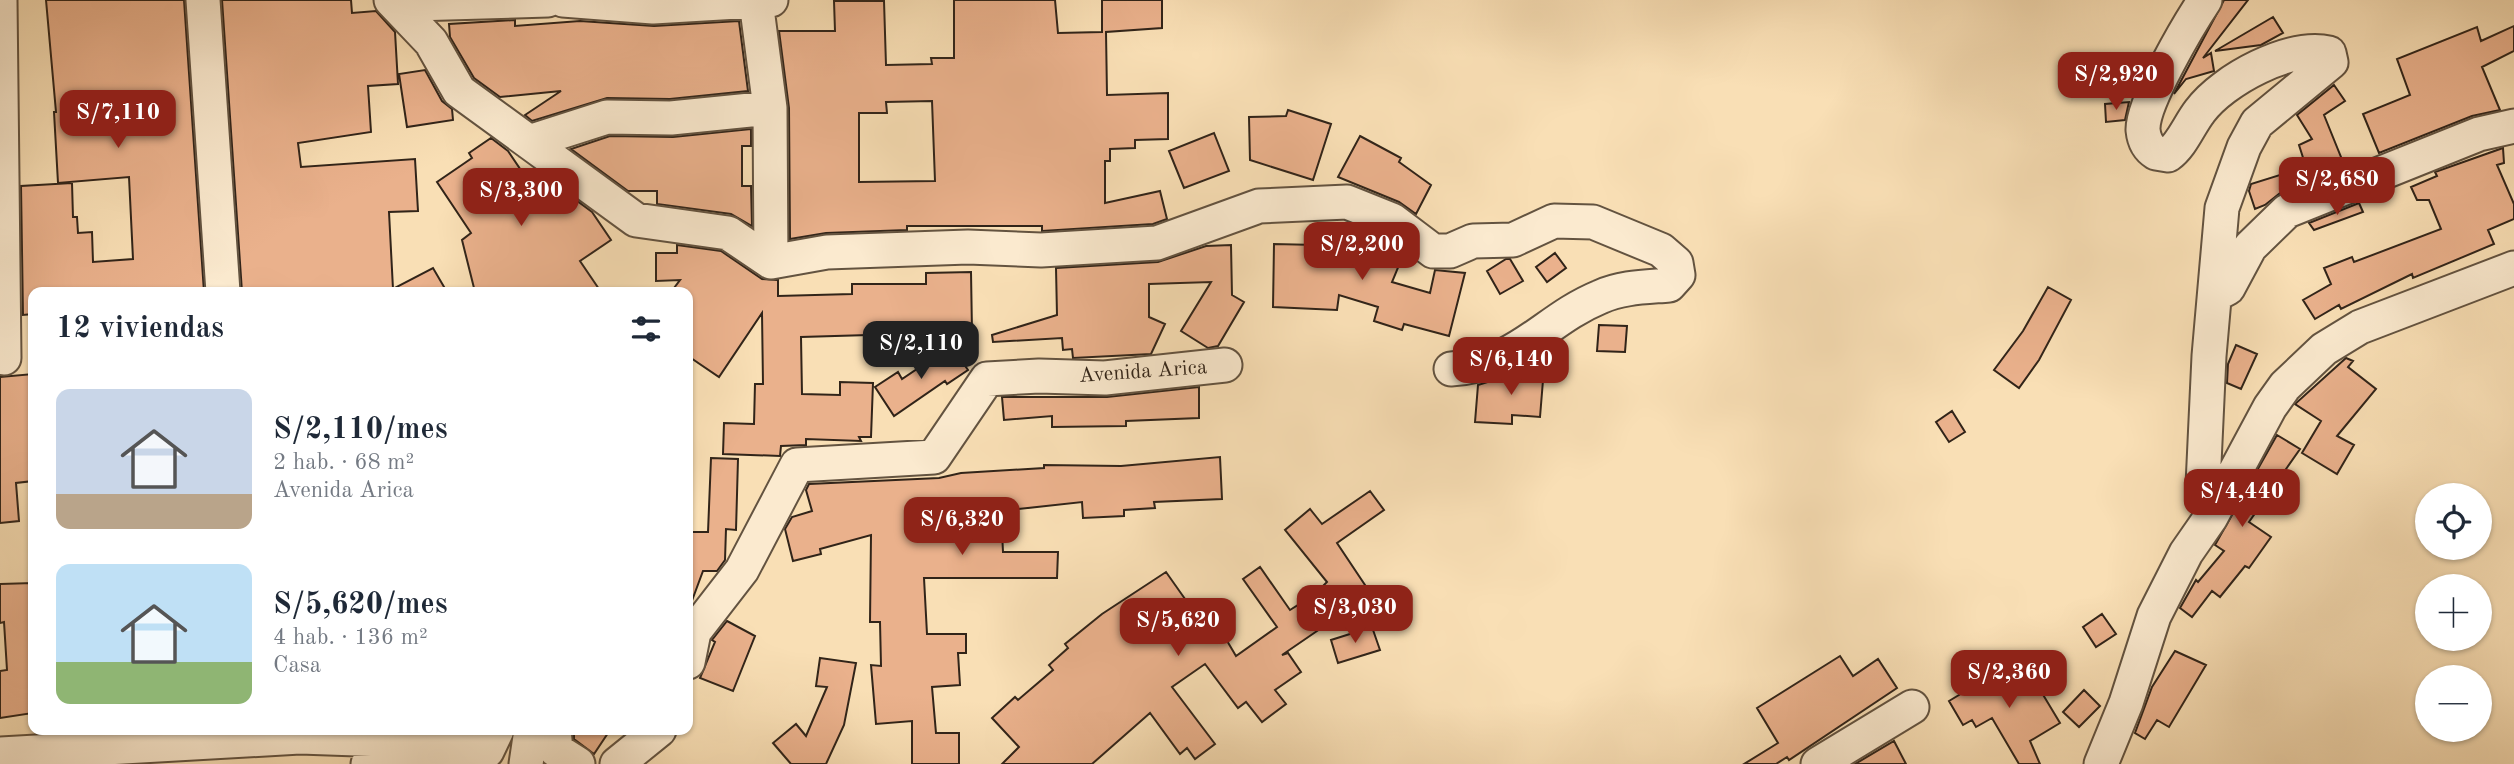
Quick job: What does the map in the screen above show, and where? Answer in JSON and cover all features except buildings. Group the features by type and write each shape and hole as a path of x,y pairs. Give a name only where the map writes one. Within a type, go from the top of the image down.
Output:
{"street":[{"path":"0,0 12,358"},
{"path":"203,0 223,287"},
{"path":"391,0 431,42 459,91 636,220 728,233 771,261 827,252 968,247 1041,250 1157,243 1259,206 1347,202 1392,220 1433,251 1450,251 1473,241 1513,240 1554,221 1580,219 1606,226 1661,250 1676,263 1678,275 1670,285 1623,290 1598,297 1503,357 1480,366 1451,369"},
{"path":"405,0 413,4 548,0"},
{"path":"563,0 653,7 771,0"},
{"path":"2205,0 2169,63 2144,122 2145,138 2156,153 2168,155 2174,150 2201,109 2228,84 2281,57 2319,51 2329,53 2331,62 2257,123 2244,147 2219,220 2203,485 2211,517"},
{"path":"756,1 770,108 771,261"},
{"path":"529,142 607,117 671,118 770,108"},
{"path":"2216,295 2228,288 2250,247 2287,211 2479,134 2514,126"},
{"path":"2101,764 2126,703 2154,616 2186,553 2211,517 2270,407 2294,376 2323,349 2360,327 2514,268"},
{"name":"Avenida Arica","path":"693,637 694,632 742,570 797,465 934,457 987,379 1039,376 1105,379 1225,365"},
{"path":"1818,764 1912,707"},
{"path":"0,754 190,746 300,737 418,735"},
{"path":"368,764 457,747 487,751 495,735"},
{"path":"523,735 525,764"},
{"path":"525,764 530,735"},
{"path":"554,735 556,750 578,764"},
{"path":"617,764 653,735"},
{"path":"300,737 350,764"}]}
